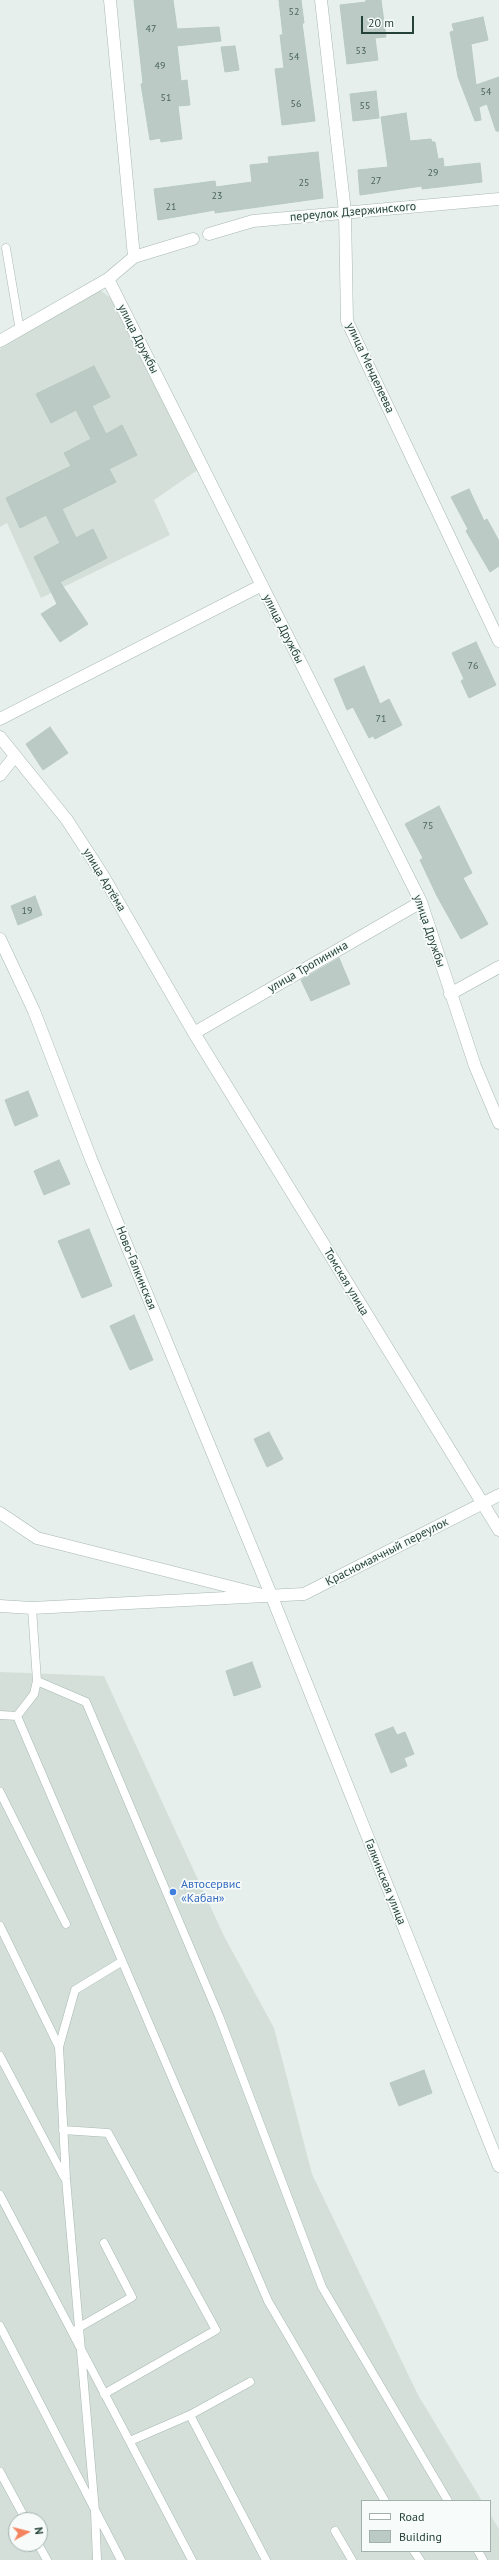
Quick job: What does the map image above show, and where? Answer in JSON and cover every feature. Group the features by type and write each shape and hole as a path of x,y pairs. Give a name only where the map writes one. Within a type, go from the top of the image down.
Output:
{"street":[{"path":"110,0 134,257"},
{"name":"улица Менделеева","path":"321,0 345,212 347,321 499,641"},
{"name":"переулок Дзержинского","path":"209,234 253,221 499,198"},
{"path":"0,341 108,280 134,257 193,239"},
{"name":"улица Дружбы","path":"108,280 421,902 448,988 475,1066 499,1123"},
{"path":"0,719 262,585"},
{"name":"улица Артёма","path":"0,737 71,826 194,1033"},
{"path":"0,775 15,756"},
{"name":"улица Тропинина","path":"194,1033 421,902"},
{"name":"Ново-Галкинская","path":"0,939 34,1011 91,1159 272,1597"},
{"path":"448,988 499,967"},
{"name":"Томская улица","path":"194,1033 499,1530"},
{"name":"Красномаячный переулок","path":"0,1606 32,1608 272,1597 304,1594 499,1495"},
{"path":"0,1513 37,1538 272,1597"},
{"name":"Галкинская улица","path":"272,1597 499,2166"}],"lane":[{"path":"6,248 20,330"},
{"path":"17,1716 34,1694 37,1680 32,1608"},
{"path":"37,1680 86,1702 219,2016 322,2287 447,2500"},
{"path":"0,1715 17,1716"},
{"path":"17,1716 121,1962 268,2301 384,2500"},
{"path":"0,1792 66,1924"},
{"path":"0,1926 59,2047"},
{"path":"97,2560 95,2511 66,2179 59,2047 75,1990 121,1962"},
{"path":"0,2056 66,2179"},
{"path":"63,2130 108,2133 216,2330 104,2394"},
{"path":"0,2195 192,2560"},
{"path":"78,2328 132,2297 104,2243"},
{"path":"0,2326 121,2560"},
{"path":"130,2441 190,2416 250,2382"},
{"path":"190,2416 266,2560"},
{"path":"0,2472 22,2512"},
{"path":"335,2531 352,2560"}],"shaded area":[{"path":"100,290 112,299 199,469 154,500 170,535 41,598 7,523 0,527 0,349"},
{"path":"0,1672 104,1676 224,1936 274,2028 312,2174 418,2395 481,2500 361,2500 361,2552 491,2552 491,2516 499,2529 499,2560 0,2560"}],"building":[{"path":"134,0 173,0 177,29 219,27 221,41 177,46 181,81 187,80 190,105 178,106 182,139 161,142 160,138 150,140 141,84 143,83"},
{"path":"279,0 301,0 304,23 302,23 315,121 282,125 275,69 284,68 280,35 283,35"},
{"path":"366,0 381,0 386,37 375,38 378,60 347,64 340,5 366,2"},
{"path":"483,17 488,40 471,44 476,85 499,77 499,131 496,131 487,104 479,107 481,120 475,121 458,77 450,32 454,31 452,24"},
{"path":"235,46 239,70 225,72 221,47"},
{"path":"376,91 379,118 353,121 350,94"},
{"path":"406,113 410,141 431,139 432,142 435,142 438,159 443,158 444,167 480,163 482,182 422,189 422,186 360,195 358,170 388,167 381,117"},
{"path":"318,152 323,198 215,213 215,210 158,220 154,189 215,181 216,187 252,182 250,165 269,163 268,157"},
{"path":"94,366 110,397 92,406 106,434 122,425 137,455 109,469 116,482 62,509 76,538 93,529 107,558 60,582 88,624 60,642 41,614 57,604 34,557 60,543 46,515 20,528 6,498 71,466 64,453 91,439 76,410 51,423 36,394"},
{"path":"469,489 484,521 487,519 499,541 499,566 490,572 466,531 468,529 451,497"},
{"path":"476,642 496,685 469,698 461,681 464,679 452,653"},
{"path":"364,666 380,704 389,699 402,725 375,739 373,736 369,738 353,707 347,710 334,679"},
{"path":"50,727 68,753 43,770 26,744"},
{"path":"439,806 472,873 463,878 488,924 461,939 437,896 420,860 423,858 405,824"},
{"path":"35,896 42,915 18,925 11,906"},
{"path":"339,958 350,984 311,1001 301,980"},
{"path":"28,1091 38,1116 15,1126 5,1100"},
{"path":"59,1160 70,1184 44,1195 34,1171"},
{"path":"89,1229 112,1286 82,1298 58,1241"},
{"path":"134,1315 153,1360 130,1370 110,1326"},
{"path":"269,1432 283,1459 267,1467 254,1439"},
{"path":"252,1662 261,1687 234,1696 226,1671"},
{"path":"393,1727 397,1735 405,1732 414,1754 404,1758 407,1766 391,1773 375,1734"},
{"path":"424,2070 432,2093 399,2106 390,2083"}],"place":[{"name":"Автосервис «Кабан»","path":"173,1892"}]}
